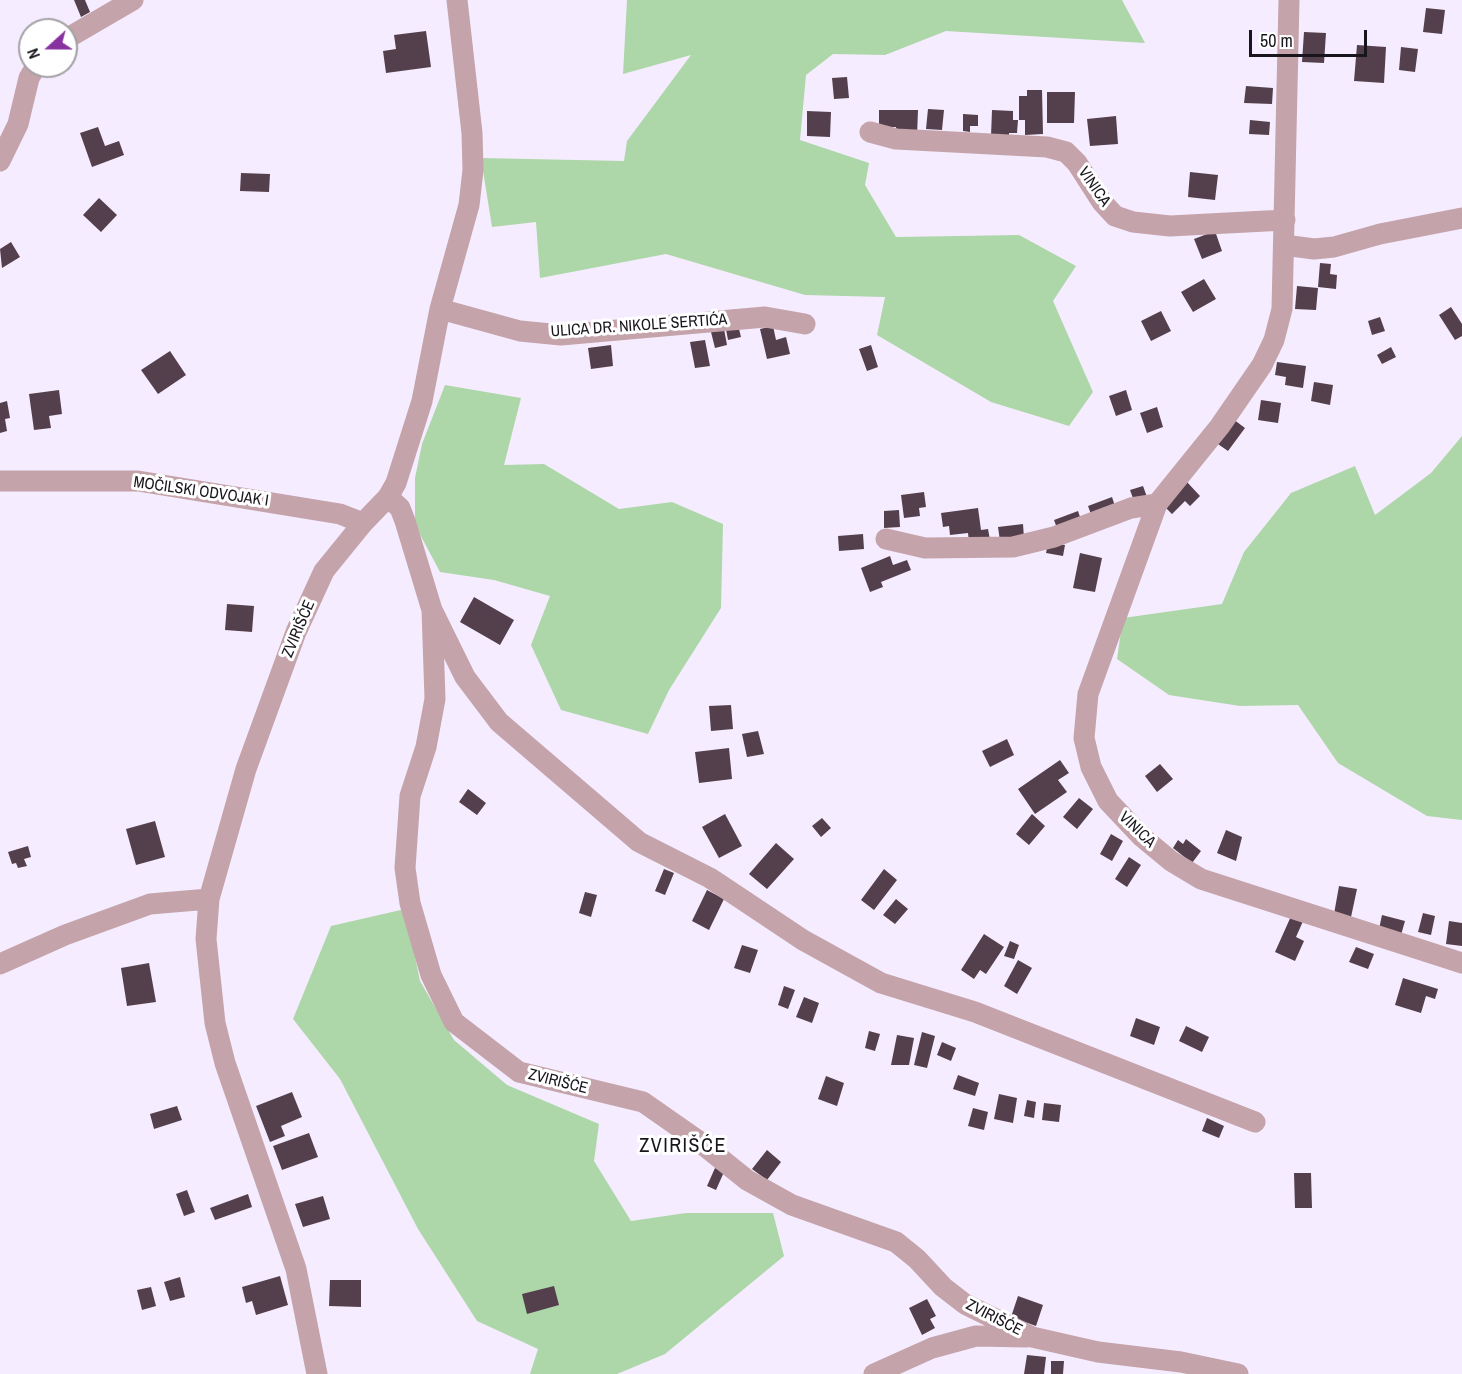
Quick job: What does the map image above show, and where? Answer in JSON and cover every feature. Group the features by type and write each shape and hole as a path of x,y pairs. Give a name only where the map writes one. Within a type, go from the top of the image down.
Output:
{"street":[{"path":"78,32 133,0"},
{"path":"388,497 396,483 422,401 440,309 469,205 473,170 472,133 457,0"},
{"name":"VINICA","path":"1289,0 1282,309 1274,340 1262,365 1220,426 1157,504 1088,694 1084,738 1091,767 1108,801 1142,837 1171,861 1201,879 1462,963"},
{"path":"0,161 18,123 29,78"},
{"name":"VINICA","path":"870,132 896,139 1047,147 1066,152 1077,163 1102,202 1116,216 1133,222 1170,226 1285,220"},
{"path":"1284,245 1314,249 1334,247 1380,234 1462,218"},
{"name":"ULICA DR. NIKOLE SERTIĆA","path":"440,309 519,331 561,335 765,316 805,324"},
{"name":"MOČILSKI ODVOJAK I","path":"0,481 138,481 340,514 363,523"},
{"name":"ZVIRIŠĆE","path":"318,1374 296,1269 225,1063 215,1023 206,939 209,899 246,769 296,632 324,571 363,523 388,497 399,508 405,521 432,610 465,677 499,722 639,842 710,878 803,940 881,982 975,1012 1255,1122"},
{"path":"886,539 925,548 1012,547 1054,537 1131,508 1157,504"},
{"name":"ZVIRIŠĆE","path":"432,610 435,699 426,747 410,796 405,868 410,903 431,975 454,1022 519,1072 643,1102 696,1139 747,1180 792,1205 896,1242 917,1259 943,1287 965,1304 1032,1337"},
{"path":"0,964 65,934 150,904 209,899"},
{"name":"ZVIRIŠĆE","path":"874,1374 932,1348 976,1336 1032,1337 1098,1352 1181,1362 1238,1374"}],"green space":[{"path":"627,0 1122,0 1145,43 946,31 885,55 833,54 806,75 800,140 869,163 865,185 896,237 1019,235 1076,266 1053,301 1093,392 1069,426 991,402 877,335 885,297 805,295 666,254 540,278 536,222 492,227 481,158 624,161 627,141 691,55 623,74"},
{"path":"445,385 521,398 504,465 544,464 619,509 672,502 723,524 721,608 669,690 648,734 561,710 531,645 550,596 494,580 440,572 415,525 415,478 422,444"},
{"path":"1462,436 1462,820 1427,816 1338,763 1298,705 1240,706 1169,695 1117,659 1123,618 1222,604 1244,552 1291,493 1355,466 1375,515 1431,473"},
{"path":"405,909 420,981 454,1040 507,1085 599,1124 594,1161 631,1221 686,1213 773,1213 784,1256 665,1354 617,1374 530,1374 538,1349 477,1321 418,1229 340,1079 293,1019 331,926"}],"building":[{"path":"74,0 85,0 90,12 81,17"},
{"path":"1426,8 1445,10 1442,34 1423,32"},
{"path":"426,31 431,67 386,73 383,51 396,49 394,35"},
{"path":"1304,32 1326,33 1324,63 1302,62"},
{"path":"1357,45 1386,47 1384,83 1354,81"},
{"path":"1401,47 1418,49 1415,72 1399,70"},
{"path":"847,77 849,98 834,99 832,78"},
{"path":"1246,86 1273,88 1272,104 1244,103"},
{"path":"1027,90 1042,90 1043,134 1025,135 1025,120 1019,120 1019,96 1027,96"},
{"path":"1047,92 1075,92 1074,123 1047,123"},
{"path":"928,109 944,110 942,130 926,129"},
{"path":"879,110 918,110 917,136 896,136 896,127 879,127"},
{"path":"992,110 1013,111 1013,120 1018,120 1017,133 1009,133 1009,137 991,136"},
{"path":"807,111 831,112 830,137 807,136"},
{"path":"963,114 978,115 978,126 970,126 970,132 963,131"},
{"path":"1116,116 1118,144 1090,146 1087,119"},
{"path":"1250,120 1270,122 1269,135 1249,134"},
{"path":"98,127 105,146 119,141 124,155 92,167 80,133"},
{"path":"1190,172 1218,175 1215,200 1188,197"},
{"path":"241,173 270,174 269,192 240,191"},
{"path":"99,198 117,215 101,232 83,215"},
{"path":"1215,231 1222,251 1202,259 1194,239"},
{"path":"11,242 20,257 2,268 0,249"},
{"path":"1320,263 1331,264 1330,274 1337,275 1336,289 1318,287"},
{"path":"1204,279 1216,299 1193,312 1181,292"},
{"path":"1297,286 1318,288 1316,310 1295,309"},
{"path":"1451,307 1462,324 1462,336 1455,340 1439,315"},
{"path":"1161,311 1171,331 1151,341 1141,321"},
{"path":"1380,317 1385,331 1372,335 1368,321"},
{"path":"737,321 741,337 728,340 725,324"},
{"path":"773,326 776,340 786,337 790,354 767,359 760,329"},
{"path":"724,329 727,345 715,348 711,332"},
{"path":"705,340 710,366 695,368 690,342"},
{"path":"611,345 613,366 591,369 588,348"},
{"path":"871,345 878,367 867,371 859,349"},
{"path":"1391,347 1396,357 1382,364 1377,355"},
{"path":"170,351 186,375 158,394 141,370"},
{"path":"1277,362 1306,366 1303,388 1285,385 1286,377 1275,375"},
{"path":"1314,382 1333,385 1330,405 1311,401"},
{"path":"59,390 62,414 49,416 51,428 34,430 29,394"},
{"path":"1126,390 1132,410 1116,416 1109,396"},
{"path":"1261,400 1281,403 1278,423 1258,420"},
{"path":"7,401 10,418 5,419 7,431 0,433 0,403"},
{"path":"1157,407 1163,427 1147,433 1140,413"},
{"path":"1233,419 1245,428 1228,451 1215,442"},
{"path":"1187,482 1200,496 1190,506 1185,501 1172,514 1163,505"},
{"path":"1143,486 1147,497 1134,501 1130,490"},
{"path":"924,492 926,507 919,508 920,516 904,518 901,495"},
{"path":"1112,497 1116,509 1092,517 1088,506"},
{"path":"978,508 981,530 988,529 990,540 969,542 968,533 950,535 949,526 943,527 941,513"},
{"path":"899,510 900,527 884,528 884,511"},
{"path":"1078,511 1082,523 1058,531 1054,520"},
{"path":"1023,524 1024,538 1000,541 998,527"},
{"path":"863,534 864,549 839,551 838,536"},
{"path":"1048,543 1065,545 1063,556 1046,553"},
{"path":"1080,553 1102,558 1095,592 1073,588"},
{"path":"890,556 893,565 907,560 911,570 881,582 883,587 870,592 861,568"},
{"path":"474,597 514,620 500,645 460,622"},
{"path":"227,604 254,606 252,632 225,630"},
{"path":"731,705 733,729 711,731 709,706"},
{"path":"758,731 764,754 747,757 742,734"},
{"path":"1007,739 1014,755 990,767 982,751"},
{"path":"729,748 732,779 699,783 695,752"},
{"path":"1060,760 1069,773 1058,780 1067,792 1035,814 1018,789"},
{"path":"1160,764 1173,779 1157,792 1145,776"},
{"path":"468,789 486,803 477,815 459,802"},
{"path":"1079,798 1093,809 1077,829 1063,817"},
{"path":"725,814 742,846 719,858 702,827"},
{"path":"1032,814 1045,826 1029,845 1016,834"},
{"path":"822,818 831,828 821,837 812,826"},
{"path":"155,821 165,857 136,865 126,829"},
{"path":"1226,830 1242,837 1236,861 1217,853"},
{"path":"1111,834 1123,841 1112,861 1100,854"},
{"path":"1186,839 1201,851 1192,863 1173,848 1178,840 1183,844"},
{"path":"776,843 794,859 767,889 749,874"},
{"path":"28,846 31,857 24,859 27,866 18,868 16,863 12,864 8,852"},
{"path":"1129,857 1141,865 1127,887 1115,879"},
{"path":"664,869 674,873 665,895 655,891"},
{"path":"884,869 897,880 874,910 861,900"},
{"path":"1339,886 1357,889 1351,917 1334,914"},
{"path":"707,890 724,899 709,930 692,921"},
{"path":"585,892 597,895 591,917 579,913"},
{"path":"896,899 908,909 895,924 883,915"},
{"path":"1423,913 1435,916 1431,935 1418,932"},
{"path":"1292,914 1304,919 1296,937 1304,941 1295,961 1275,952"},
{"path":"1382,915 1405,921 1401,935 1379,929"},
{"path":"1449,921 1462,923 1462,946 1446,944"},
{"path":"984,934 1004,947 986,974 980,970 974,979 961,970"},
{"path":"1010,941 1019,945 1014,959 1004,956"},
{"path":"742,945 758,950 750,973 734,968"},
{"path":"1356,947 1374,954 1368,969 1349,962"},
{"path":"1018,960 1032,968 1017,994 1004,986"},
{"path":"149,963 156,1002 127,1006 121,968"},
{"path":"1403,978 1438,989 1435,999 1426,996 1421,1013 1395,1005"},
{"path":"784,986 795,990 788,1009 778,1005"},
{"path":"804,997 819,1003 812,1023 796,1017"},
{"path":"1136,1018 1160,1027 1154,1045 1130,1036"},
{"path":"1186,1026 1209,1037 1202,1052 1179,1041"},
{"path":"869,1031 880,1034 875,1051 865,1048"},
{"path":"922,1032 935,1036 927,1068 914,1065"},
{"path":"897,1035 914,1038 909,1065 891,1065"},
{"path":"942,1042 956,1048 951,1061 937,1055"},
{"path":"958,1075 979,1083 975,1096 953,1089"},
{"path":"826,1076 844,1083 837,1106 818,1099"},
{"path":"292,1092 302,1117 281,1126 285,1136 270,1142 256,1106"},
{"path":"999,1094 1017,1098 1013,1123 994,1119"},
{"path":"1027,1100 1036,1102 1034,1118 1024,1116"},
{"path":"1044,1103 1061,1105 1059,1122 1042,1120"},
{"path":"177,1106 182,1120 154,1129 150,1114"},
{"path":"973,1108 988,1112 984,1130 968,1126"},
{"path":"1207,1118 1224,1126 1219,1138 1202,1131"},
{"path":"309,1133 318,1157 282,1170 273,1146"},
{"path":"767,1150 781,1162 767,1180 752,1169"},
{"path":"715,1168 724,1172 716,1190 707,1186"},
{"path":"1294,1173 1311,1173 1312,1208 1295,1208"},
{"path":"187,1190 195,1212 184,1216 176,1194"},
{"path":"248,1194 252,1207 215,1220 210,1208"},
{"path":"323,1196 330,1219 303,1227 295,1204"},
{"path":"280,1276 288,1305 256,1315 252,1301 246,1303 242,1287"},
{"path":"180,1277 185,1297 170,1301 164,1282"},
{"path":"330,1280 361,1280 361,1307 329,1306"},
{"path":"554,1286 559,1305 527,1314 522,1294"},
{"path":"151,1287 156,1306 142,1310 137,1290"},
{"path":"1018,1296 1043,1305 1036,1326 1011,1317"},
{"path":"927,1299 936,1316 930,1319 935,1328 922,1335 909,1308"},
{"path":"1027,1355 1046,1357 1044,1374 1024,1374"},
{"path":"1051,1361 1064,1361 1063,1374 1051,1374"}],"district":[{"name":"ZVIRIŠĆE","path":"683,1147"}]}
